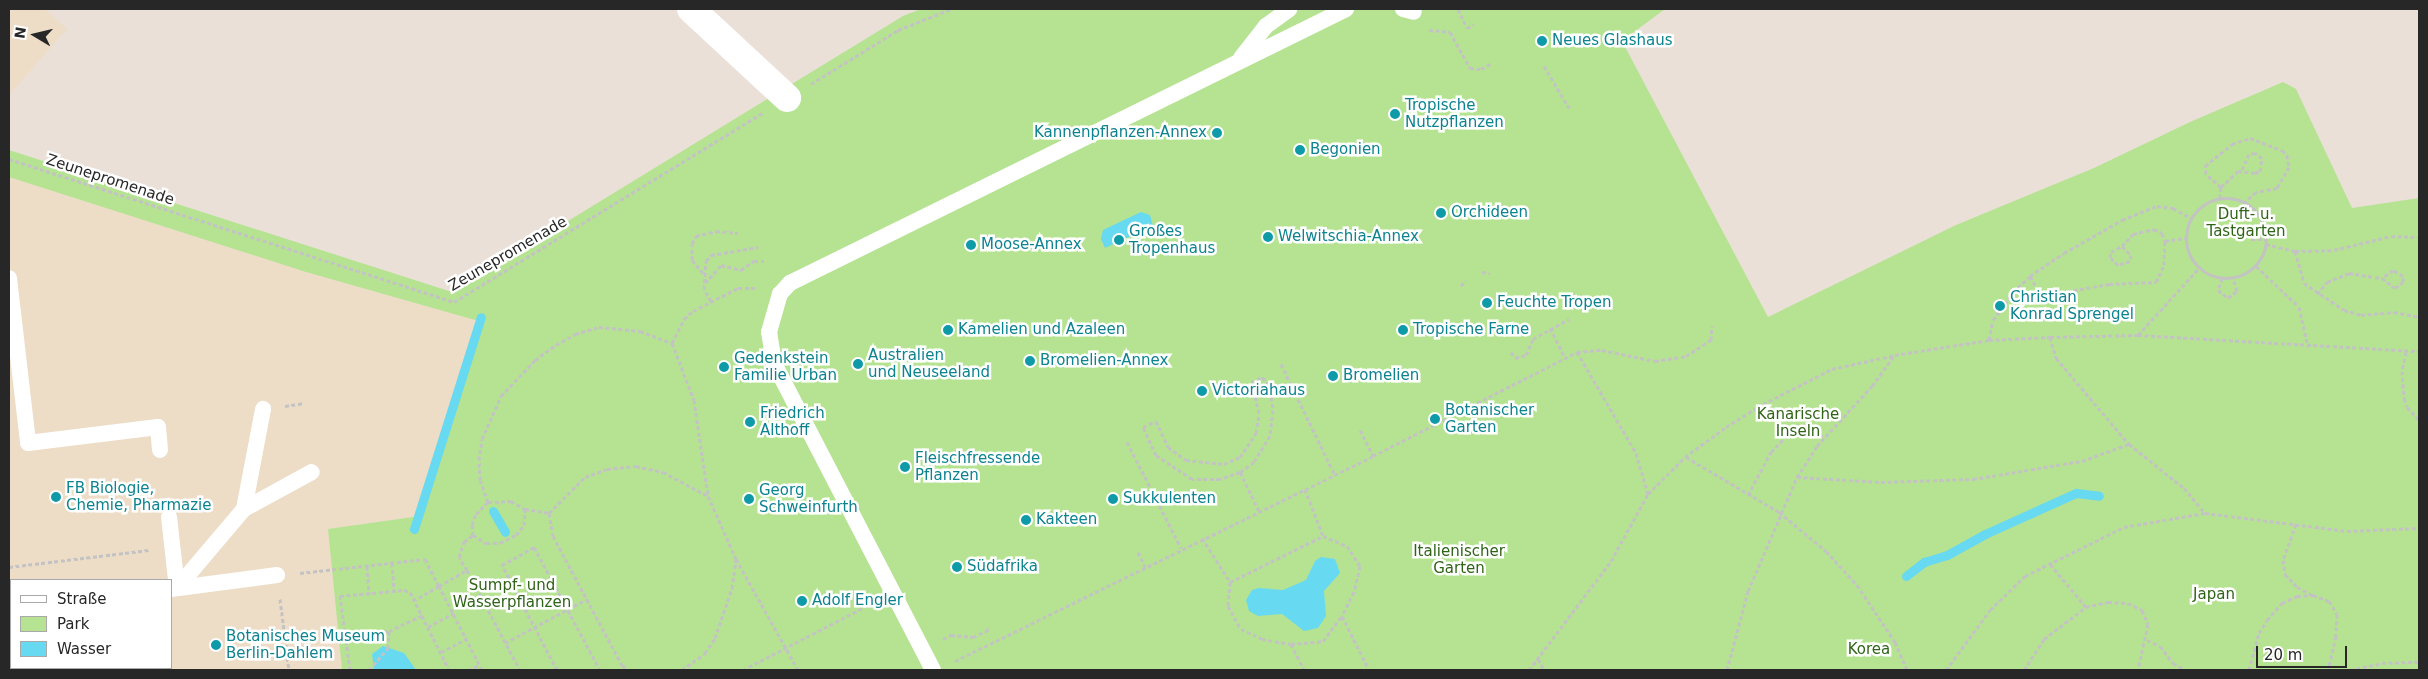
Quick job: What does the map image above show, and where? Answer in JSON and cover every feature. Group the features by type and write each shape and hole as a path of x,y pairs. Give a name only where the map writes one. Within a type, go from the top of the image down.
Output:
{"street":[{"path":"691,9 787,98"}],"lane":[{"path":"1238,62 1266,26 1289,9"},
{"path":"933,670 774,363 769,332 780,294 790,283 1346,9"},
{"path":"9,278 28,442 158,427 160,450"},
{"path":"244,509 262,409"},
{"path":"174,588 244,509 312,472"},
{"path":"169,517 174,588"},
{"path":"174,588 277,576"}],"path":[{"name":"Zeunepromenade","path":"9,159 454,302 898,30 951,9"},
{"path":"1458,9 1467,28 1474,24"},
{"path":"1423,29 1450,32 1470,68 1481,69 1492,63"},
{"path":"1544,66 1569,108"},
{"path":"2221,187 2204,169 2232,144 2250,138 2282,150 2289,161 2284,180 2277,188 2256,192 2245,202"},
{"path":"2220,198 2221,187 2234,173 2242,170 2257,172 2262,166 2262,158 2255,153 2249,154 2242,170"},
{"path":"2220,198 2245,202 2261,218 2266,239 2266,244 2256,266 2233,278 2222,278 2199,268 2189,253 2186,238 2191,218 2198,209 2220,198"},
{"path":"1989,340 1993,320 2002,305 2030,276 2094,236 2147,209 2166,206 2191,218"},
{"path":"2030,276 2038,291 2048,295 2109,284 2156,282 2163,271 2166,241 2162,233 2148,229 2133,234 2122,246 2114,249 2110,257 2118,265 2130,261 2131,255 2122,246"},
{"path":"703,273 692,260 692,244 696,236 716,231 738,234"},
{"path":"2266,244 2295,251 2334,250 2391,236 2419,237"},
{"path":"2166,241 2186,238"},
{"path":"2251,239 2266,239"},
{"path":"711,301 704,284 703,273 706,261 711,255 758,247"},
{"path":"2295,251 2300,276 2317,294 2351,313 2394,312 2419,317"},
{"path":"704,284 722,265 741,270 754,261 766,260"},
{"path":"2256,266 2299,307 2308,348"},
{"path":"2138,336 2199,268"},
{"path":"2317,294 2327,282 2340,275 2349,273 2382,278 2395,288 2403,282 2402,276 2393,270 2382,278"},
{"path":"1482,272 1490,273"},
{"path":"2222,278 2218,290 2228,298 2237,291 2233,278"},
{"path":"1461,286 1465,280"},
{"path":"672,344 684,319 711,301 738,288 752,286 762,290"},
{"path":"1511,352 1515,358 1526,354 1533,339 1569,319"},
{"path":"954,662 1145,568 1181,548 1335,475 1565,357 1577,352 1602,350 1655,361 1686,356 1711,340 1712,326"},
{"path":"488,502 480,480 482,439 501,396 535,360 575,334 599,327 640,331 672,344 694,400 708,496 736,559 798,670"},
{"path":"1550,328 1565,357"},
{"path":"1529,670 1611,561 1648,494 1686,457 1762,404 1824,374 1895,355 1989,340 2050,337 2138,336 2308,348 2419,351"},
{"path":"2050,337 2056,358 2129,444 2184,488 2205,513"},
{"path":"2406,351 2402,372 2404,398 2407,407 2419,420"},
{"path":"1577,352 1636,453 1648,494"},
{"path":"1727,670 1748,591 1779,512 1797,477 1824,438 1872,386 1895,355"},
{"path":"1281,364 1335,475"},
{"path":"1262,377 1269,384 1273,410 1270,436 1254,462 1240,472 1220,479 1192,479 1156,456 1143,427 1156,420 1168,447 1186,460 1224,464 1240,457 1256,433 1259,413 1250,382 1262,377"},
{"path":"1748,495 1771,452 1796,426 1810,425 1824,438"},
{"path":"1360,430 1373,456"},
{"path":"1127,442 1181,548"},
{"path":"1797,477 1881,482 1973,479 2082,461 2129,444"},
{"path":"1686,457 1779,512 1826,551 1857,585 1895,642 1907,670"},
{"path":"548,513 584,477 607,469 636,466 663,472 708,496"},
{"path":"1240,472 1259,510"},
{"path":"1202,538 1230,582 1228,606 1241,629 1262,639 1291,644 1323,641 1342,616 1354,592 1360,566 1348,546 1323,536 1305,489"},
{"path":"473,536 472,525 476,514 488,502 511,501 525,509 548,513"},
{"path":"473,536 486,543 500,544 524,525 525,509"},
{"path":"548,513 553,536 622,666 628,670"},
{"path":"1946,670 1990,610 2025,576 2124,527 2205,513 2347,531 2419,528"},
{"path":"2296,524 2283,560 2285,574 2297,587 2329,601 2337,614 2336,636 2328,670"},
{"path":"473,536 464,542 459,557 520,670"},
{"path":"1230,582 1323,536"},
{"path":"9,568 172,547"},
{"path":"558,670 502,565 534,547 600,670"},
{"path":"1138,552 1145,568"},
{"path":"682,670 705,653 715,638 732,588 736,559"},
{"path":"289,670 277,576 425,560 482,670"},
{"path":"392,563 394,591"},
{"path":"2050,564 2086,607"},
{"path":"367,566 369,594"},
{"path":"415,600 467,570"},
{"path":"350,670 340,596 394,591 410,592 449,670"},
{"path":"743,670 893,593"},
{"path":"2249,670 2259,633 2267,620 2282,603 2297,596 2313,595"},
{"path":"505,642 587,599"},
{"path":"2024,670 2044,639 2086,607 2108,602 2128,603 2142,610 2148,624 2147,640 2138,670"},
{"path":"428,627 453,613"},
{"path":"345,637 389,631 423,615"},
{"path":"1342,616 1370,670"},
{"path":"923,650 952,635 967,639 988,630 987,628"},
{"path":"369,670 374,667 388,648 389,631"},
{"path":"440,652 466,638"},
{"path":"2147,640 2160,646 2173,663 2185,670"},
{"path":"1291,644 1304,670"},
{"path":"1538,659 1544,670"},
{"path":"2350,670 2358,666 2419,662"},
{"path":"468,670 480,665"}],"shaded area":[{"path":"9,9 45,9 67,29 9,95"},
{"path":"9,177 306,272 482,322 420,516 328,529 342,670 9,670"}],"green space":[{"name":"Botanischer Garten","path":"921,9 1665,9 1622,41 1768,317 1956,225 2094,168 2190,122 2283,82 2296,89 2352,208 2419,198 2419,670 342,670 328,529 420,516 482,322 306,272 9,177 9,150 452,292 903,16"}],"water":[{"path":"1141,212 1150,215 1153,226 1105,248 1101,239 1103,230"},
{"path":"1321,557 1335,559 1340,573 1324,591 1326,616 1318,628 1304,631 1282,614 1258,616 1249,611 1246,600 1252,590 1259,588 1283,590 1306,580 1315,561"},
{"path":"383,646 404,653 416,670 374,670 372,654"}],"waterway":[{"path":"414,529 481,317"},
{"path":"1906,576 1924,562 1947,555 1985,534 2076,493 2099,496"},
{"path":"493,511 505,532"}],"place":[{"name":"Neues Glashaus","path":"1542,41"},
{"name":"Tropische Nutzpflanzen","path":"1395,114"},
{"name":"Kannenpflanzen-Annex","path":"1217,133"},
{"name":"Begonien","path":"1300,150"},
{"name":"Orchideen","path":"1441,213"},
{"name":"Welwitschia-Annex","path":"1268,237"},
{"name":"Großes Tropenhaus","path":"1119,240"},
{"name":"Moose-Annex","path":"971,245"},
{"name":"Feuchte Tropen","path":"1487,303"},
{"name":"Christian Konrad Sprengel","path":"2000,306"},
{"name":"Kamelien und Azaleen","path":"948,330"},
{"name":"Tropische Farne","path":"1403,330"},
{"name":"Bromelien-Annex","path":"1030,361"},
{"name":"Australien und Neuseeland","path":"858,364"},
{"name":"Gedenkstein Familie Urban","path":"724,367"},
{"name":"Bromelien","path":"1333,376"},
{"name":"Victoriahaus","path":"1202,391"},
{"name":"Botanischer Garten","path":"1435,419"},
{"name":"Friedrich Althoff","path":"750,422"},
{"name":"Fleischfressende Pflanzen","path":"905,467"},
{"name":"FB Biologie, Chemie, Pharmazie","path":"56,497"},
{"name":"Georg Schweinfurth","path":"749,499"},
{"name":"Sukkulenten","path":"1113,499"},
{"name":"Kakteen","path":"1026,520"},
{"name":"Südafrika","path":"957,567"},
{"name":"Adolf Engler","path":"802,601"},
{"name":"Botanisches Museum Berlin-Dahlem","path":"216,645"}],"park label":[{"name":"Duft- u. Tastgarten","path":"2246,222"},
{"name":"Kanarische Inseln","path":"1798,422"},
{"name":"Italienischer Garten","path":"1459,560"},
{"name":"Sumpf- und Wasserpflanzen","path":"512,594"},
{"name":"Japan","path":"2214,595"},
{"name":"Korea","path":"1869,650"}]}
